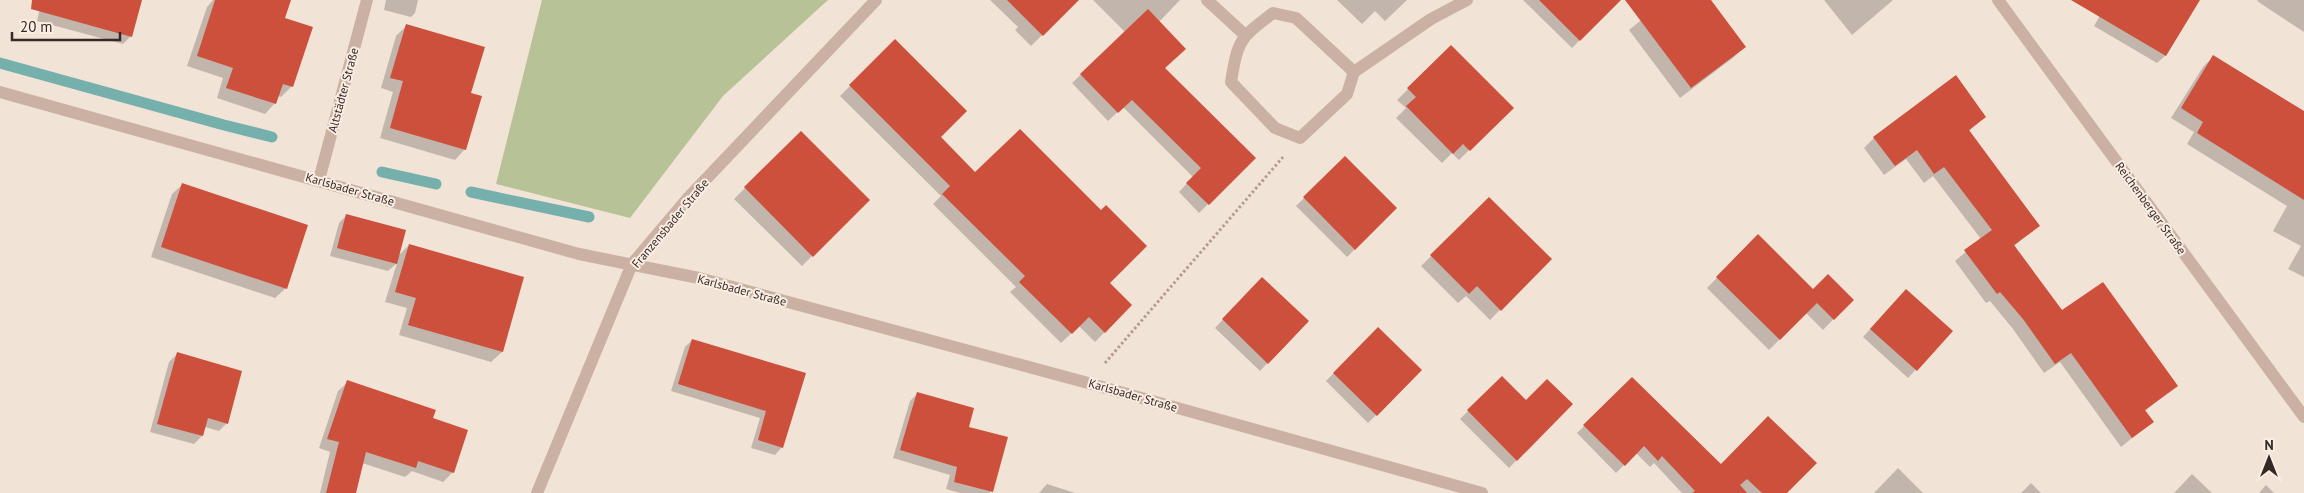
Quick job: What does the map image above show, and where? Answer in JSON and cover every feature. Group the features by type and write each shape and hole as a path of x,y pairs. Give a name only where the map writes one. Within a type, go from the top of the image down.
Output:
{"street":[{"name":"Altstädter Straße","path":"319,180 367,0"},
{"name":"Franzensbader Straße","path":"537,493 632,264 688,198 876,0"},
{"path":"1207,0 1245,35"},
{"path":"1354,72 1296,18 1273,13 1245,35 1237,51 1231,82 1275,128 1300,138 1347,94 1354,72 1431,19 1467,0"},
{"name":"Reichenberger Straße","path":"1998,0 2304,417"},
{"name":"Karlsbader Straße","path":"0,92 579,254 699,278 1088,383 1482,493"}],"path":[{"path":"1088,383 1300,138"}],"green space":[{"path":"542,0 828,0 723,96 630,218 496,184"}],"building":[{"path":"32,0 142,0 132,37 31,9"},
{"path":"215,0 291,0 285,18 313,27 293,87 283,84 276,104 226,88 233,68 197,56"},
{"path":"1007,0 1079,0 1043,36"},
{"path":"1539,0 1621,0 1580,41"},
{"path":"1625,0 1711,0 1746,47 1691,88"},
{"path":"2071,0 2200,0 2166,56"},
{"path":"1148,9 1186,49 1165,68 1256,158 1209,205 1186,183 1201,168 1132,100 1118,113 1080,74"},
{"path":"406,24 485,47 471,93 482,96 466,150 390,128 403,81 390,78"},
{"path":"895,39 967,111 941,137 975,172 1020,129 1101,210 1106,205 1147,246 1110,283 1132,305 1105,333 1089,317 1072,334 1019,282 1025,276 942,194 950,186 849,85"},
{"path":"1451,45 1514,108 1470,151 1463,144 1453,154 1406,106 1416,97 1407,88"},
{"path":"2213,55 2304,111 2304,200 2197,133 2203,122 2181,108"},
{"path":"1956,75 1986,117 1969,130 2040,226 2014,245 2062,310 2103,282 2178,386 2145,410 2154,422 2132,438 2071,353 2055,364 2023,319 2000,292 1997,294 1964,250 1992,230 1944,167 1934,174 1917,150 1895,166 1873,137"},
{"path":"801,131 870,200 813,257 744,187"},
{"path":"1345,156 1397,208 1355,250 1303,197"},
{"path":"182,183 308,225 287,289 161,247"},
{"path":"1489,197 1552,259 1501,311 1477,286 1469,294 1430,255"},
{"path":"346,214 406,230 397,264 337,248"},
{"path":"1758,234 1813,289 1828,274 1854,300 1834,320 1817,303 1780,340 1716,277"},
{"path":"409,244 524,277 503,352 408,325 416,298 395,292"},
{"path":"1262,277 1309,321 1268,364 1222,319"},
{"path":"1906,289 1953,331 1917,371 1870,329"},
{"path":"1378,327 1422,370 1377,416 1333,373"},
{"path":"692,339 806,373 783,448 758,440 766,411 678,384"},
{"path":"177,352 242,371 228,424 208,418 203,436 157,424"},
{"path":"1502,376 1526,400 1547,379 1573,404 1517,461 1467,410"},
{"path":"1632,377 1721,464 1768,416 1817,463 1787,493 1762,493 1747,479 1740,485 1747,493 1692,493 1695,491 1662,456 1658,461 1644,446 1625,466 1583,425"},
{"path":"347,380 436,410 433,418 468,430 454,473 418,461 416,468 366,452 356,493 326,493 339,442 327,439"},
{"path":"917,392 974,408 969,427 1008,437 993,492 954,482 957,467 900,450"}],"waterway":[{"path":"0,63 272,137"},
{"path":"382,172 436,184"},
{"path":"471,192 589,217"}]}
